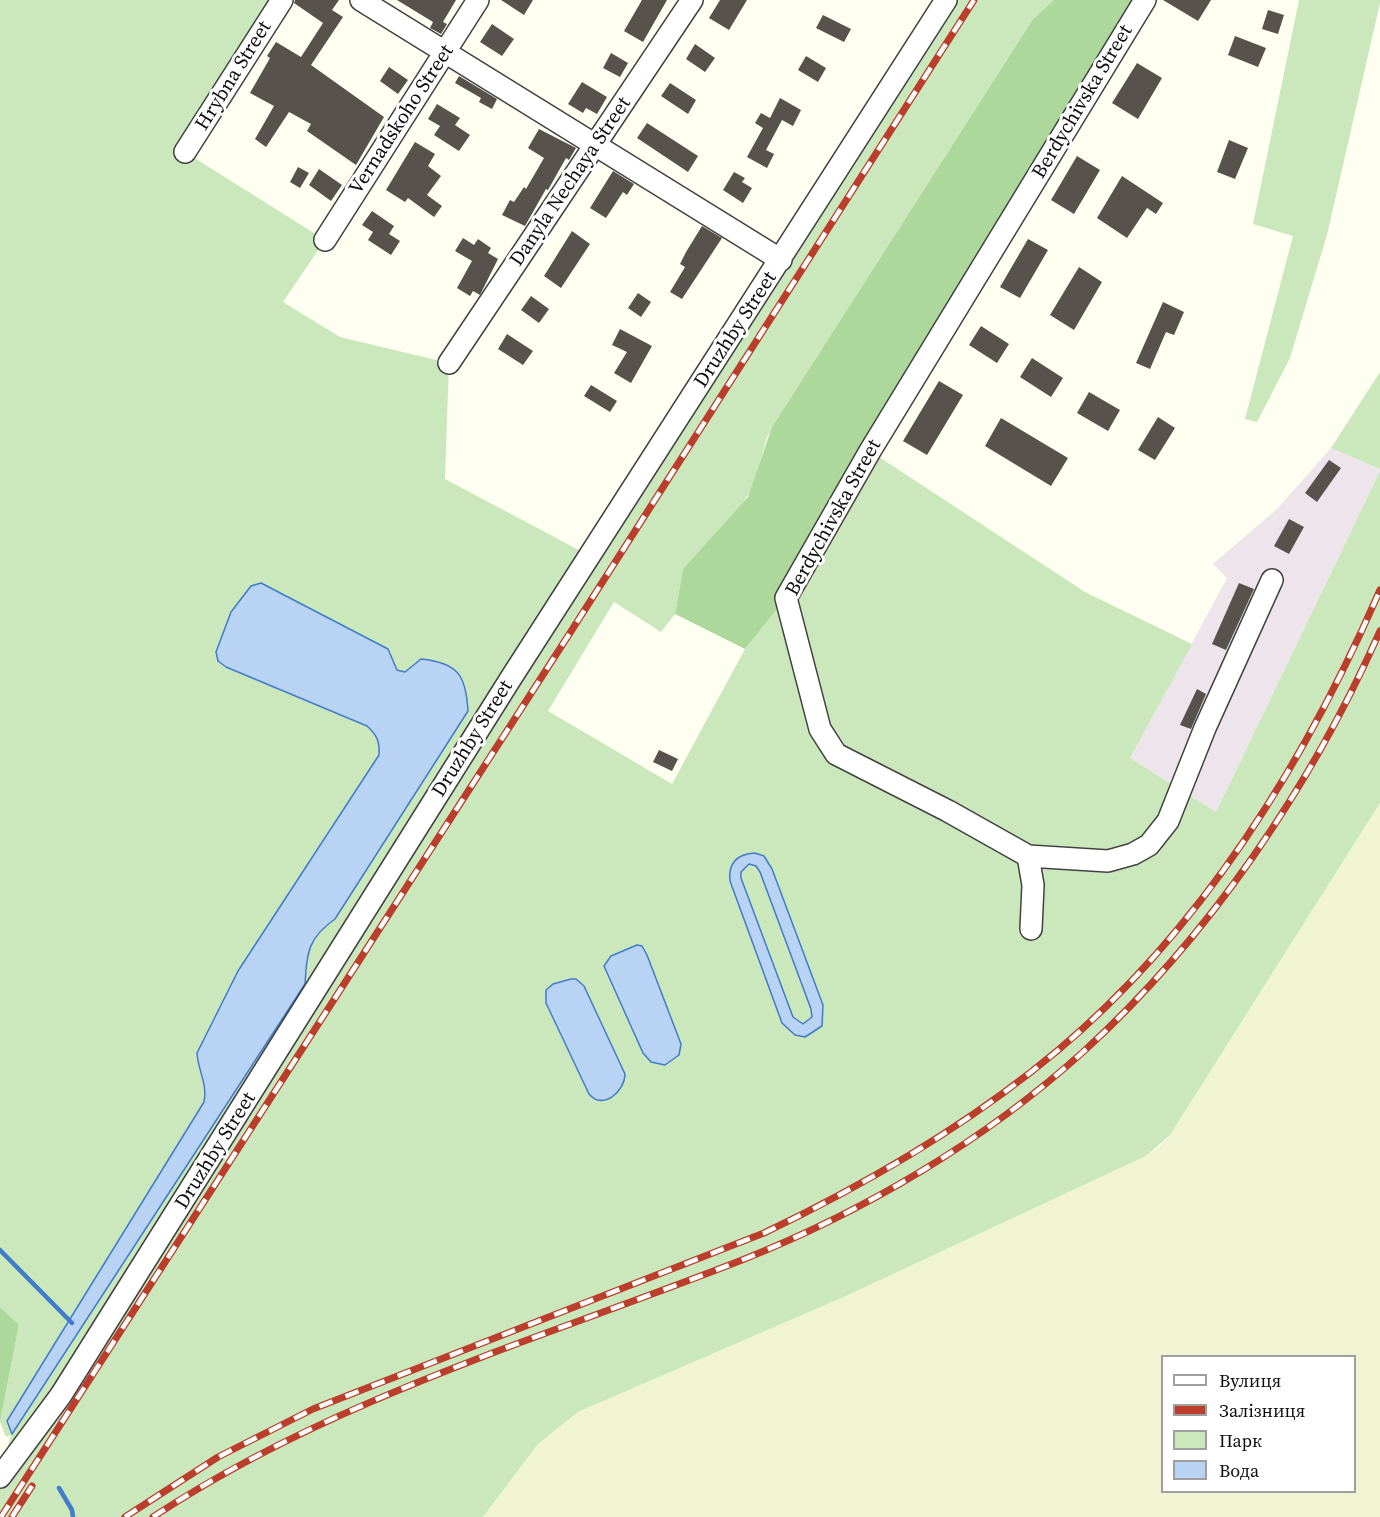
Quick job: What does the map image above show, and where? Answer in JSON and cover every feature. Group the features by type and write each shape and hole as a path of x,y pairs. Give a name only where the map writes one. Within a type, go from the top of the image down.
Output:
{"street":[{"name":"Hrybna Street","path":"185,152 282,0"},
{"path":"361,0 781,260"},
{"name":"Vernadskoho Street","path":"325,240 478,0"},
{"name":"Danyla Nechaya Street","path":"449,363 692,0"},
{"name":"Druzhby Street","path":"0,1477 61,1395 511,678 946,0"},
{"name":"Berdychivska Street","path":"1145,0 870,451 786,598 820,729 836,754 948,811 1028,856 1108,861 1133,854 1149,845 1168,821 1205,728 1272,580"},
{"path":"1028,856 1033,885 1031,929"}],"shaded area":[{"path":"1331,448 1380,469 1380,471 1216,812 1130,758 1227,578 1213,564 1277,509"}],"green space":[{"path":"0,0 282,0 185,152 325,240 283,302 340,337 449,363 445,479 590,556 946,0 1054,0 1033,19 772,427 766,440 753,488 740,507 683,569 675,614 661,632 614,602 548,711 672,784 745,649 786,598 870,451 1085,592 1192,644 1130,758 1216,812 1380,471 1380,803 1170,1135 1146,1156 846,1296 578,1412 538,1444 483,1517 0,1517 0,1476 11,1435 6,1437 0,1422 19,1325 0,1307","holes":["261,583 388,649 397,670 405,672 422,659 442,663 451,668 335,919 314,939 308,954 305,984 12,1434 7,1421 204,1102 197,1053 238,971 379,755 377,739 367,726 226,667 218,661"]},
{"path":"1054,0 1145,0 786,598 745,649 675,614 683,569 748,497 772,427 1033,19"},
{"path":"1299,0 1380,0 1380,3 1327,235 1290,358 1257,422 1245,419 1293,236 1253,224"},
{"path":"1380,372 1380,469 1331,448"},
{"path":"1380,803 1380,1517 483,1517 538,1444 578,1412 846,1296 1146,1156 1170,1135"},
{"path":"0,1307 19,1325 0,1422"}],"water":[{"path":"261,583 388,649 397,670 405,672 421,659 452,668 462,680 468,711 335,919 314,939 308,954 305,984 12,1434 7,1421 204,1102 205,1090 197,1053 238,971 379,755 377,739 367,726 226,667 218,661 216,652 231,612 251,586"},
{"path":"743,855 764,856 772,869 823,1005 822,1026 805,1037 795,1035 782,1023 730,881 732,864","holes":["749,864 756,866 811,1009 812,1017 803,1024 793,1017 741,878 741,872"]},
{"path":"637,945 642,946 647,955 681,1044 679,1055 665,1065 651,1062 643,1053 604,966 611,956"},
{"path":"576,979 584,986 625,1074 621,1087 607,1100 595,1099 589,1094 546,1003 546,990 553,984"}],"building":[{"path":"295,0 339,0 332,10 343,17 311,65 384,117 356,165 307,131 311,124 289,112 266,147 255,139 274,106 250,93 270,58 267,56 276,42 301,57 323,23 294,3"},
{"path":"397,0 456,0 443,22 447,24 441,34 430,28 433,22"},
{"path":"501,0 533,0 524,15"},
{"path":"642,0 667,0 643,42 624,31"},
{"path":"720,0 747,0 729,30 709,18"},
{"path":"1163,0 1211,0 1198,21"},
{"path":"1268,10 1284,15 1278,34 1262,29"},
{"path":"823,15 851,29 844,42 816,28"},
{"path":"492,24 514,39 502,56 480,42"},
{"path":"1235,36 1266,48 1258,67 1228,55"},
{"path":"695,44 715,58 705,72 686,59"},
{"path":"611,53 628,63 620,77 603,68"},
{"path":"806,56 826,68 818,82 798,70"},
{"path":"1137,63 1162,78 1138,119 1112,103"},
{"path":"389,67 408,80 398,94 380,81"},
{"path":"459,76 497,99 492,109 479,102 481,98 455,83"},
{"path":"582,82 607,97 597,114 586,108 583,113 568,104"},
{"path":"670,83 696,100 688,114 661,96"},
{"path":"780,98 801,110 793,126 782,120 766,150 774,154 767,168 747,157 763,128 755,123 761,113 770,118"},
{"path":"437,104 460,118 455,125 470,135 459,151 434,135 440,126 428,119"},
{"path":"647,123 698,156 688,172 637,138"},
{"path":"539,129 576,148 569,160 566,158 525,226 502,215 510,200 514,202 524,187 526,189 544,158 528,148"},
{"path":"1229,140 1248,148 1235,179 1217,172"},
{"path":"415,142 435,154 428,166 441,176 427,195 442,206 434,217 408,198 405,202 386,190"},
{"path":"1077,156 1100,170 1074,214 1051,200"},
{"path":"298,167 309,173 300,188 290,182"},
{"path":"319,169 342,185 331,201 309,185"},
{"path":"613,171 634,184 627,195 623,192 606,218 590,208"},
{"path":"734,172 745,178 742,182 752,188 743,203 723,190"},
{"path":"1122,176 1163,203 1156,214 1147,208 1127,238 1097,218"},
{"path":"372,211 394,226 389,234 400,241 391,255 368,240 373,232 362,225"},
{"path":"702,226 722,238 682,299 670,292 685,267 680,264"},
{"path":"572,231 590,244 561,288 544,276"},
{"path":"463,238 474,245 478,239 491,248 488,253 498,259 480,295 473,291 470,296 457,288 472,261 455,251"},
{"path":"1028,239 1048,250 1020,298 1000,287"},
{"path":"1079,267 1102,282 1074,330 1050,315"},
{"path":"638,293 651,302 641,317 628,308"},
{"path":"531,296 549,309 539,323 521,310"},
{"path":"1163,302 1184,312 1174,335 1166,332 1150,369 1136,363"},
{"path":"981,326 1009,344 997,363 969,345"},
{"path":"620,329 652,346 631,383 614,373 627,352 612,345"},
{"path":"507,334 533,351 523,365 498,349"},
{"path":"1032,358 1063,378 1051,397 1020,377"},
{"path":"939,381 963,395 927,455 903,441"},
{"path":"591,385 617,401 610,412 584,396"},
{"path":"1089,392 1120,410 1108,431 1077,413"},
{"path":"1158,417 1175,428 1155,460 1138,450"},
{"path":"1001,418 1068,458 1051,486 985,446"},
{"path":"1329,460 1341,468 1317,502 1305,493"},
{"path":"1289,519 1304,527 1289,554 1274,546"},
{"path":"1239,583 1254,589 1226,650 1212,644"},
{"path":"1197,689 1206,694 1191,729 1180,725"},
{"path":"659,750 678,759 672,771 653,762"}],"waterway":[{"path":"0,1250 72,1323"},
{"path":"59,1488 72,1510 73,1517"}],"railway":[{"path":"1,1517 974,0"},
{"path":"125,1517 218,1457 313,1409 764,1233 902,1160 1000,1095 1031,1072 1088,1023 1142,970 1236,853 1277,790 1314,725 1349,658 1380,590"},
{"path":"153,1517 222,1475 366,1404 440,1373 667,1289 788,1241 878,1196 964,1144 1005,1115 1083,1052 1129,1007 1173,960 1214,909 1253,857 1289,802 1353,689 1380,631"},
{"path":"12,1517 32,1486"}]}
